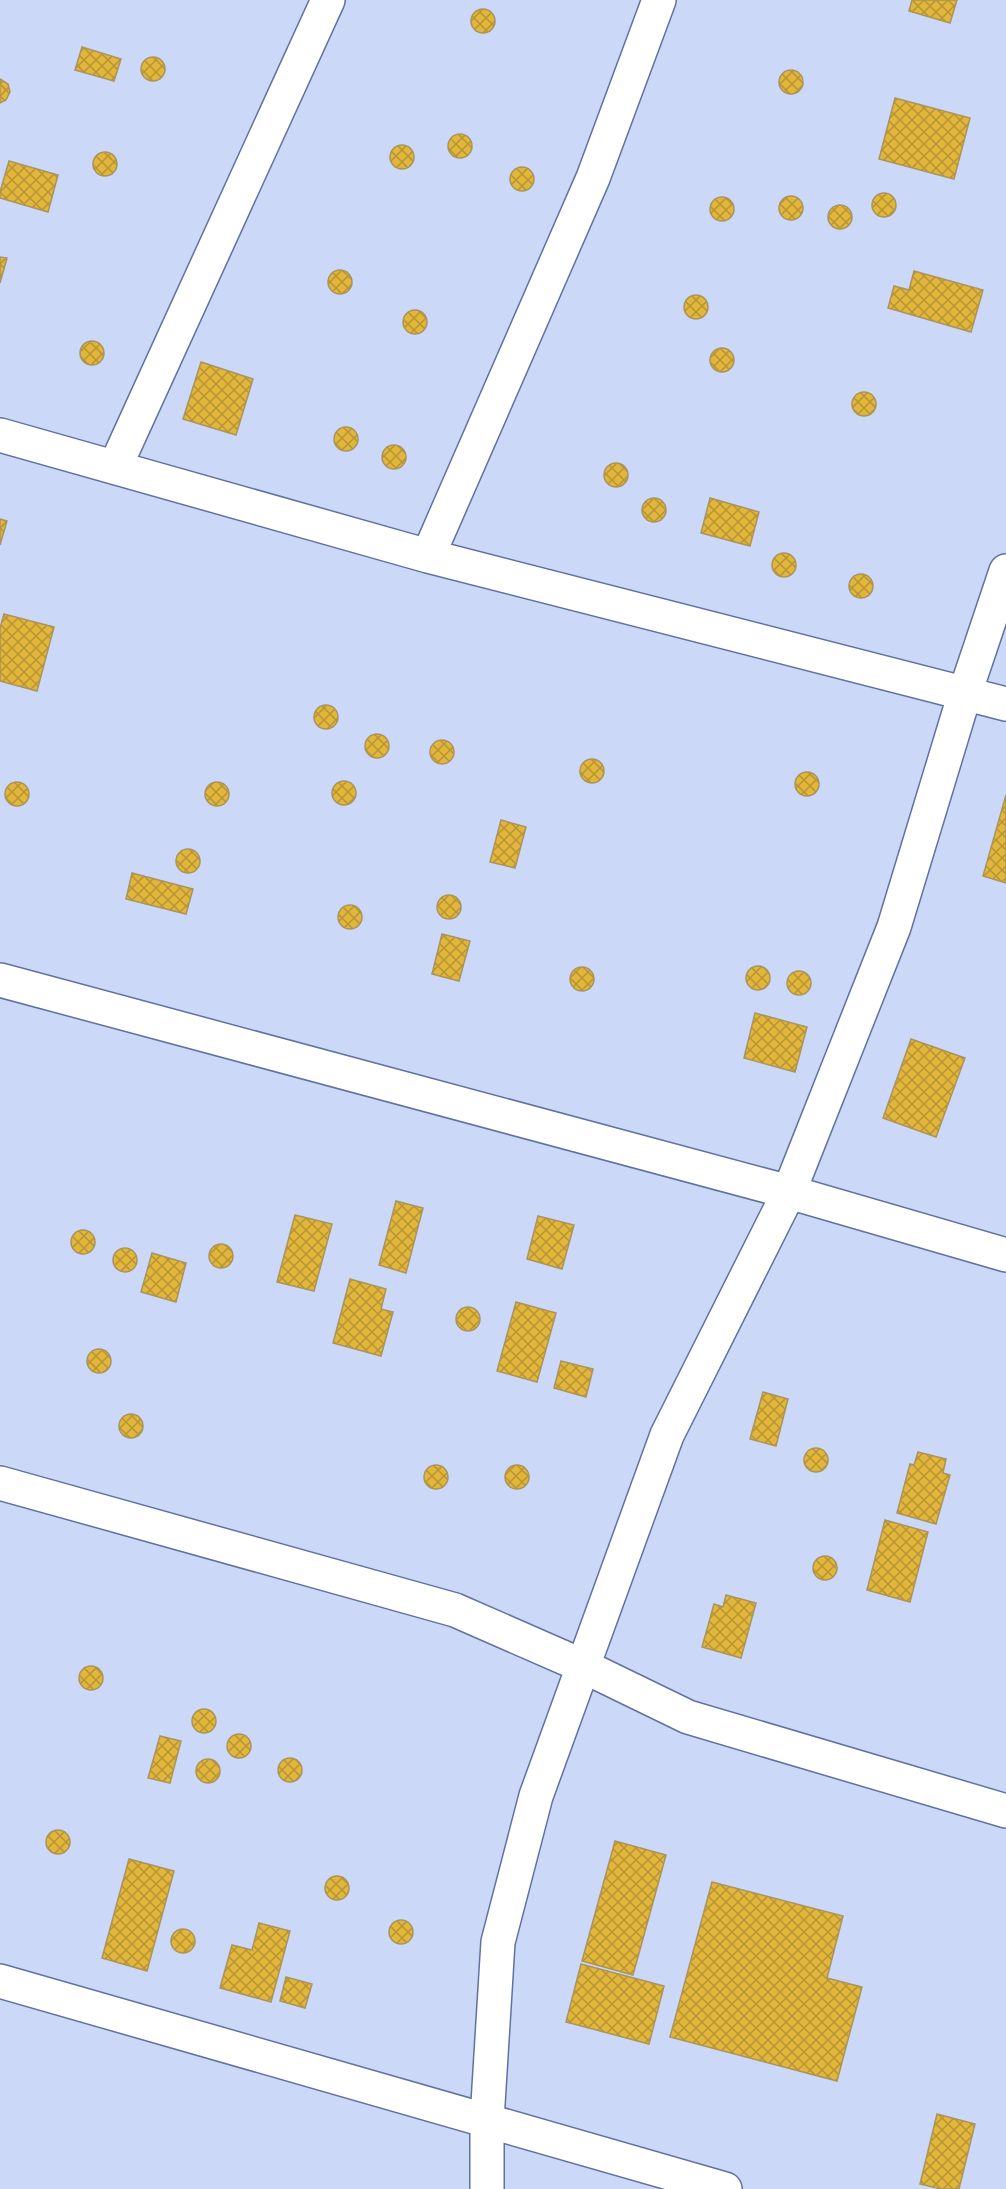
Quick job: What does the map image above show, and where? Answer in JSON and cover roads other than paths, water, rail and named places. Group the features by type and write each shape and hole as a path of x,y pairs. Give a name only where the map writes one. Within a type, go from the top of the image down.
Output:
{"street":[{"path":"115,467 328,0"},
{"path":"428,556 593,178 659,0"},
{"path":"0,435 428,556 1006,704"},
{"path":"487,2189 487,2120 498,1942 536,1796 667,1435 789,1192 894,927 965,693 1006,571"},
{"path":"0,980 789,1192 1006,1255"},
{"path":"0,1483 455,1610 583,1666 688,1717 1006,1811"},
{"path":"0,1981 725,2189"}]}
